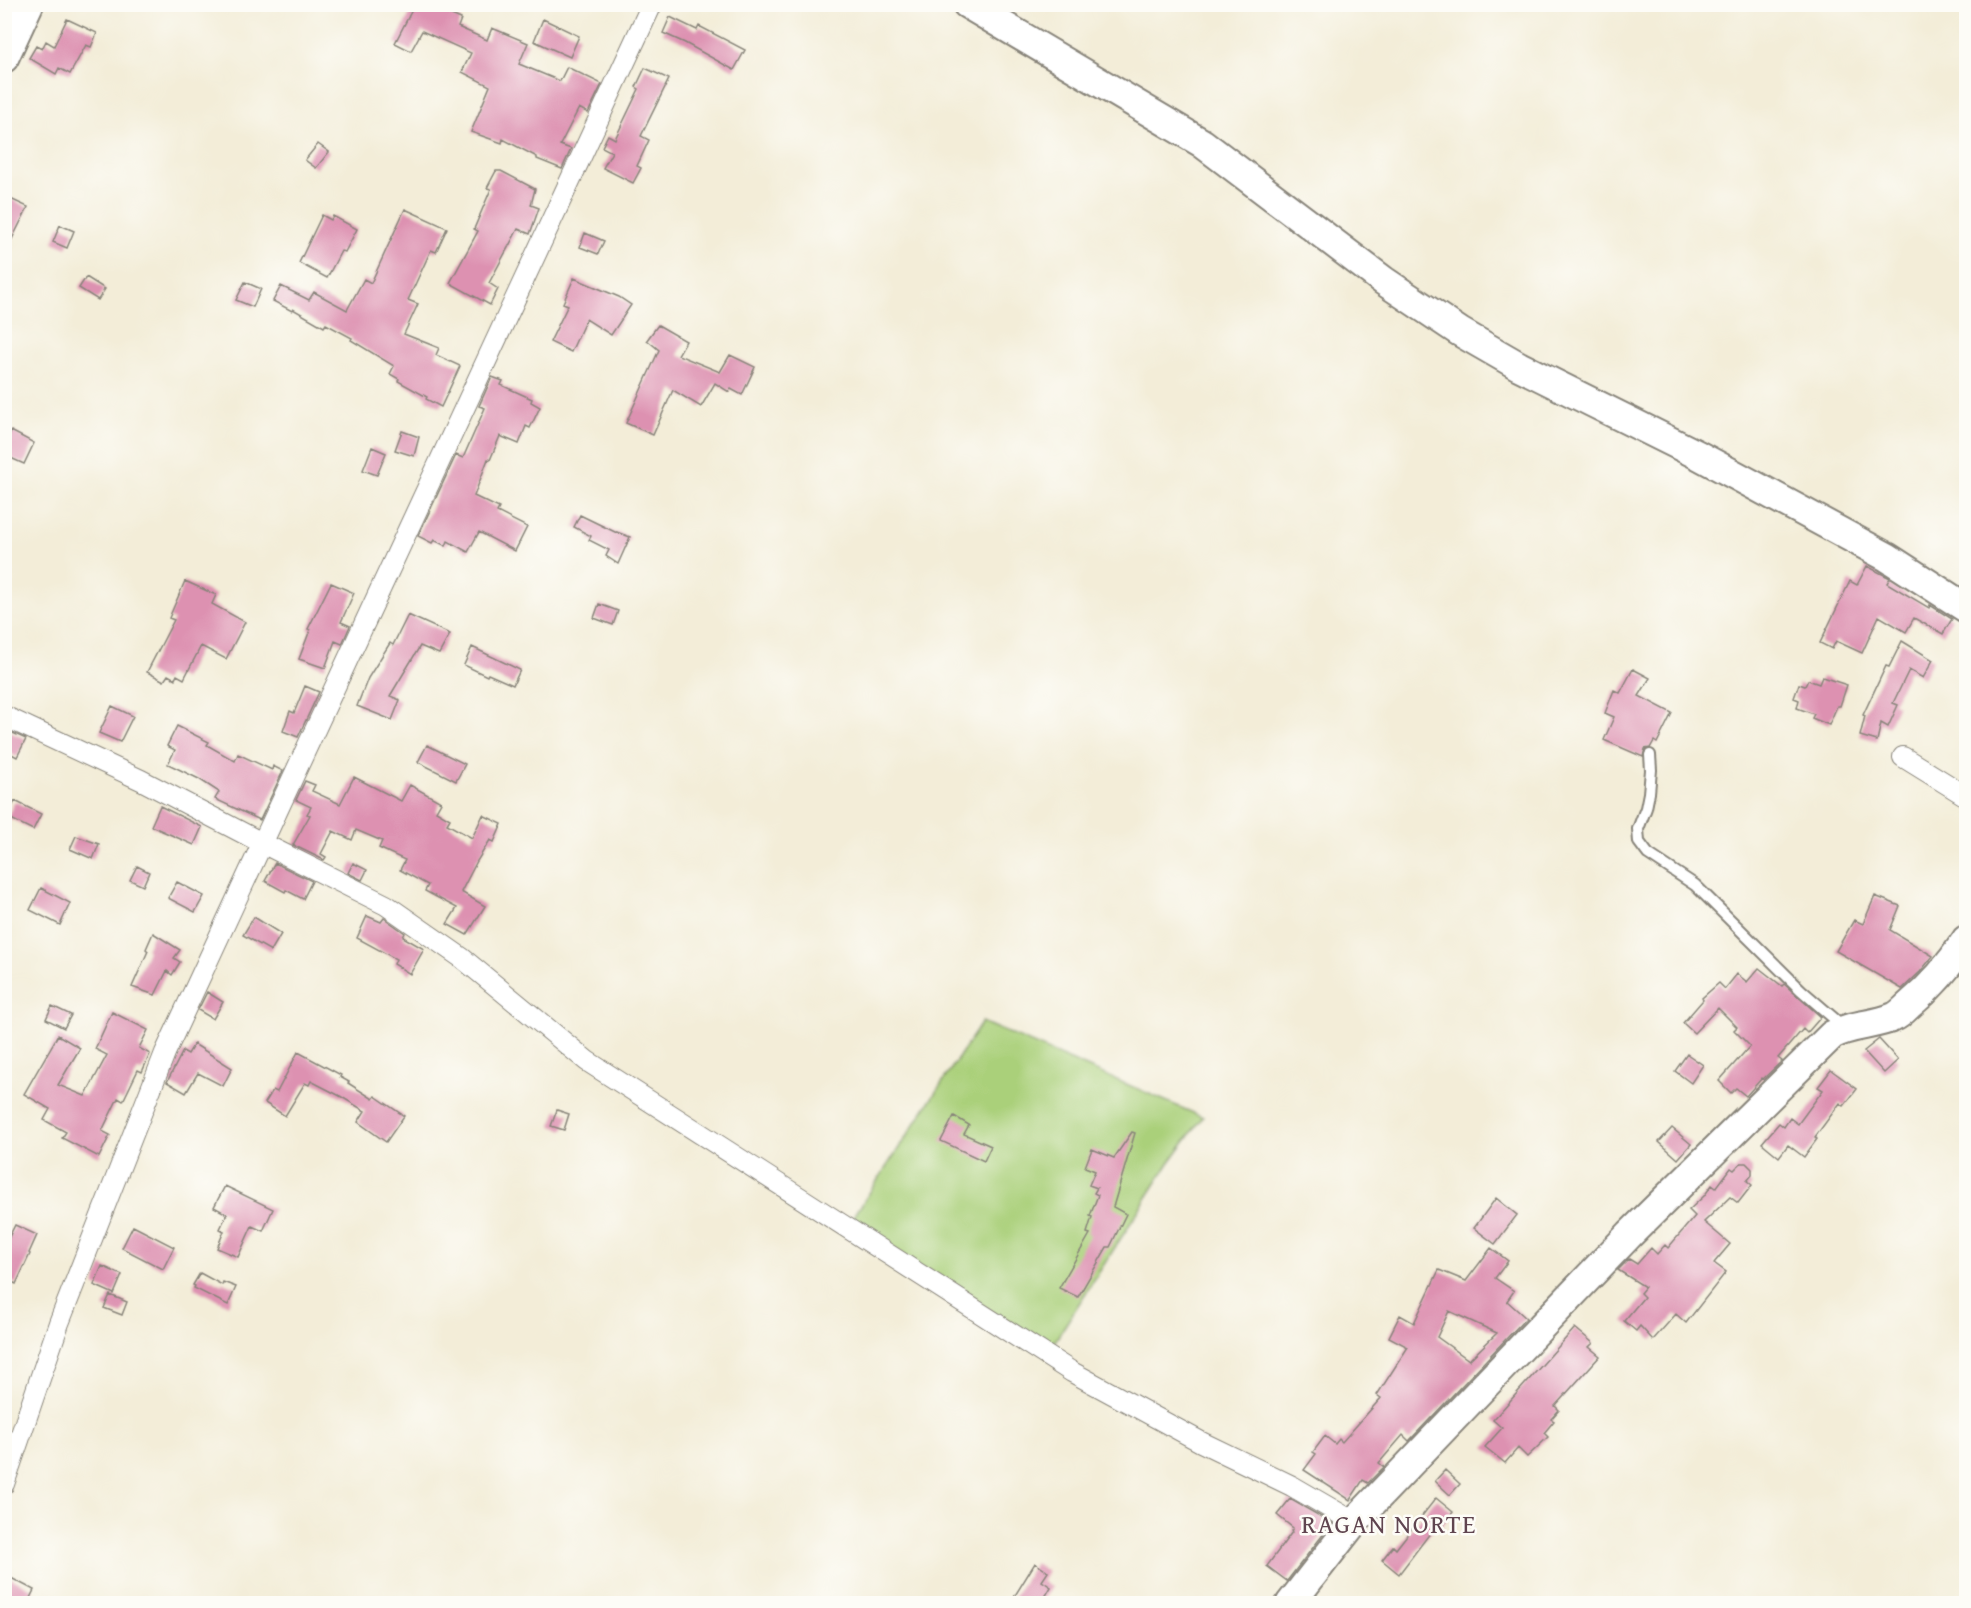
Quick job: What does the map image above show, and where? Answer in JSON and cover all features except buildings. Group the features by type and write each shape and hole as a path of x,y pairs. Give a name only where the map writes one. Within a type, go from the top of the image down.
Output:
{"street":[{"path":"4,58 29,4"},
{"path":"4,1484 59,1323 165,1053 652,4"},
{"path":"967,4 1202,143 1384,281 1460,332 1519,366 1698,455 1887,557 1966,608"},
{"path":"4,716 141,780 386,905 462,958 587,1061 1072,1372 1201,1442 1292,1486 1354,1522"},
{"path":"1902,758 1966,796"},
{"path":"1290,1604 1354,1522 1630,1234 1832,1035 1845,1028 1896,1017 1924,993 1950,964 1966,940"}],"lane":[{"path":"1650,755 1649,793 1638,829 1639,842 1648,854 1695,885 1801,990 1845,1028"}],"green space":[{"path":"982,1022 1203,1117 1169,1163 1048,1352 850,1222"}],"district":[{"name":"RAGAN NORTE","path":"1389,1524"}]}
